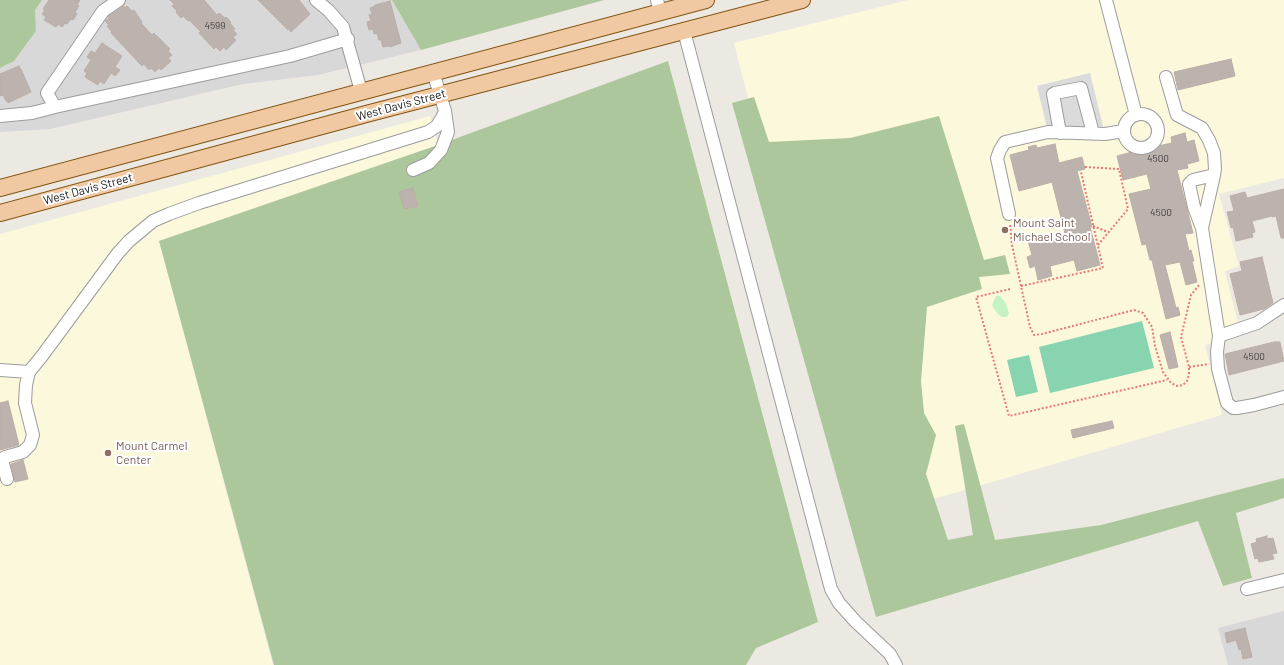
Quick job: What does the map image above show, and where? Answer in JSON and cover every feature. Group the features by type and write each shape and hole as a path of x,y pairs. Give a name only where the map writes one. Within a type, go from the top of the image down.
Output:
{"main road":[{"name":"West Davis Street","path":"0,188 433,72 659,6 706,0"},
{"name":"West Davis Street","path":"0,213 802,0"}],"street":[{"path":"55,107 47,93 104,11 119,0"},
{"path":"316,0 329,11 343,27 348,40 361,91"},
{"path":"1106,0 1136,115"},
{"path":"684,31 831,589 834,596 843,608 890,654 896,665"},
{"path":"0,116 32,113 290,56 348,40"},
{"path":"413,170 429,163 441,150 448,132 440,95 433,72"},
{"path":"1166,77 1176,115 1202,128 1214,153 1215,169 1202,228"},
{"path":"1060,133 1053,94 1081,88 1093,133"},
{"path":"7,479 2,460 5,457 23,452 30,444 33,435 25,403 28,372 42,356 118,253 134,236 153,221 200,203 428,132 437,126 444,111"},
{"path":"1136,115 1147,116 1152,119 1156,123 1158,129 1155,140 1146,147 1140,148 1135,147 1127,141 1124,131 1127,121 1136,115"},
{"path":"1009,214 997,158 1005,142 1048,132 1105,134 1124,131"},
{"path":"1214,175 1193,180 1189,184 1192,199 1202,228 1208,274 1219,336 1218,370 1227,403 1233,408 1254,405 1284,396"},
{"path":"1219,336 1257,323 1284,305"},
{"path":"0,370 28,372"},
{"path":"1247,589 1284,580"}],"path":[{"path":"1085,167 1119,169 1128,209 1098,246"},
{"path":"1021,286 1103,268 1081,172"},
{"path":"1009,214 1012,245 1030,327 1034,335 1134,310 1143,313 1152,327 1155,346 1163,372 1167,380 1177,386 1183,385 1187,381 1189,367 1182,337 1191,295 1208,274"},
{"path":"1093,226 1109,232"},
{"path":"1010,289 976,297 1010,416 1167,380"},
{"path":"1189,367 1218,362"}],"shaded area":[{"path":"42,0 392,0 421,50 318,75 243,84 50,129 0,132 0,68 14,61 36,31 35,10"},
{"name":"Mount Saint Michael School","path":"908,0 1284,0 1284,178 1219,194 1239,266 1225,271 1241,335 1205,345 1222,415 855,522 734,43"},
{"path":"1090,73 1105,134 1048,132 1037,86"},
{"name":"Mount Carmel Center","path":"430,116 438,145 159,241 273,665 0,665 0,234"},
{"path":"1284,611 1284,665 1228,665 1218,628"}],"green space":[{"path":"0,0 42,0 35,10 36,31 14,61 0,68"},
{"path":"392,0 604,0 421,50"},
{"path":"668,61 818,622 756,648 746,665 274,665 159,241 438,145"},
{"path":"754,97 769,142 850,138 939,116 984,260 1005,255 1010,274 979,277 982,289 927,307 921,381 924,413 936,435 926,474 948,540 973,535 955,426 964,424 995,540 1101,525 1284,478 1284,498 1236,513 1252,578 1223,586 1198,521 876,617 732,103"},
{"path":"996,296 1000,296 1005,302 1009,313 1007,317 1002,317 993,307 992,305"},
{"path":"1142,321 1154,368 1050,393 1039,347"},
{"path":"1029,355 1038,392 1016,397 1007,360"}],"building":[{"path":"49,0 80,0 77,5 79,6 75,12 77,14 73,20 71,19 67,24 65,23 62,27 58,24 56,27 44,20 46,17 42,14 45,10 43,9"},
{"path":"170,0 204,0 217,15 219,13 231,22 230,23 235,29 233,30 237,34 233,37 236,40 226,50 224,47 220,51 216,47 214,49 199,33 201,32 189,20 188,21 183,16 181,18 172,6 174,4"},
{"path":"258,0 299,0 310,14 291,32"},
{"path":"390,1 401,43 390,47 383,47 377,33 374,34 373,29 369,30 367,22 371,21 369,15 372,14 370,8"},
{"path":"124,6 125,8 127,6 132,11 134,10 142,22 141,23 152,35 154,33 170,49 168,51 172,55 168,58 171,61 161,70 159,68 155,72 151,68 149,70 144,64 142,66 111,33 112,32 107,26 109,25 105,21 109,18 108,16"},
{"path":"102,43 122,56 115,67 120,70 115,76 111,73 104,84 100,81 98,85 85,77 87,73 84,71 91,60 87,57 91,51 95,53"},
{"path":"1231,59 1235,76 1178,90 1174,72"},
{"path":"19,66 31,92 8,103 3,95 0,96 0,74"},
{"path":"1185,133 1187,142 1194,140 1199,161 1187,164 1188,168 1177,170 1193,233 1185,234 1189,251 1191,250 1194,261 1192,261 1197,282 1186,285 1180,262 1165,265 1176,308 1178,307 1180,315 1166,319 1152,260 1150,260 1146,244 1142,245 1129,194 1151,189 1147,174 1123,180 1117,156 1132,152 1133,155 1158,149 1158,146 1172,143 1171,137"},
{"path":"1055,144 1059,163 1082,157 1085,169 1077,171 1092,227 1090,227 1100,265 1077,271 1074,260 1050,266 1052,276 1038,280 1035,266 1030,268 1027,257 1032,255 1028,241 1043,237 1045,243 1066,237 1052,182 1019,191 1010,155 1029,150 1028,147 1036,145 1037,148"},
{"path":"413,188 418,206 404,209 399,192"},
{"path":"1284,189 1284,238 1281,238 1276,216 1272,216 1252,221 1255,232 1252,233 1253,237 1236,241 1233,227 1231,228 1227,212 1234,211 1230,196 1245,192 1247,198"},
{"path":"1262,257 1273,303 1264,309 1240,315 1230,274 1242,271 1240,262"},
{"path":"1170,332 1178,367 1169,369 1160,335"},
{"path":"1274,342 1280,342 1284,361 1229,375 1225,354"},
{"path":"8,401 19,445 0,450 0,403"},
{"path":"1112,421 1114,428 1073,438 1071,430"},
{"path":"23,460 28,479 15,482 11,464"},
{"path":"1267,536 1267,539 1273,538 1277,553 1272,554 1274,559 1259,562 1258,558 1255,559 1251,544 1257,542 1256,539"},
{"path":"1245,628 1252,657 1243,659 1241,649 1239,650 1236,640 1227,643 1225,633"}],"place":[{"name":"Mount Saint Michael School","path":"1005,230"},
{"name":"Mount Carmel Center","path":"108,453"}]}
